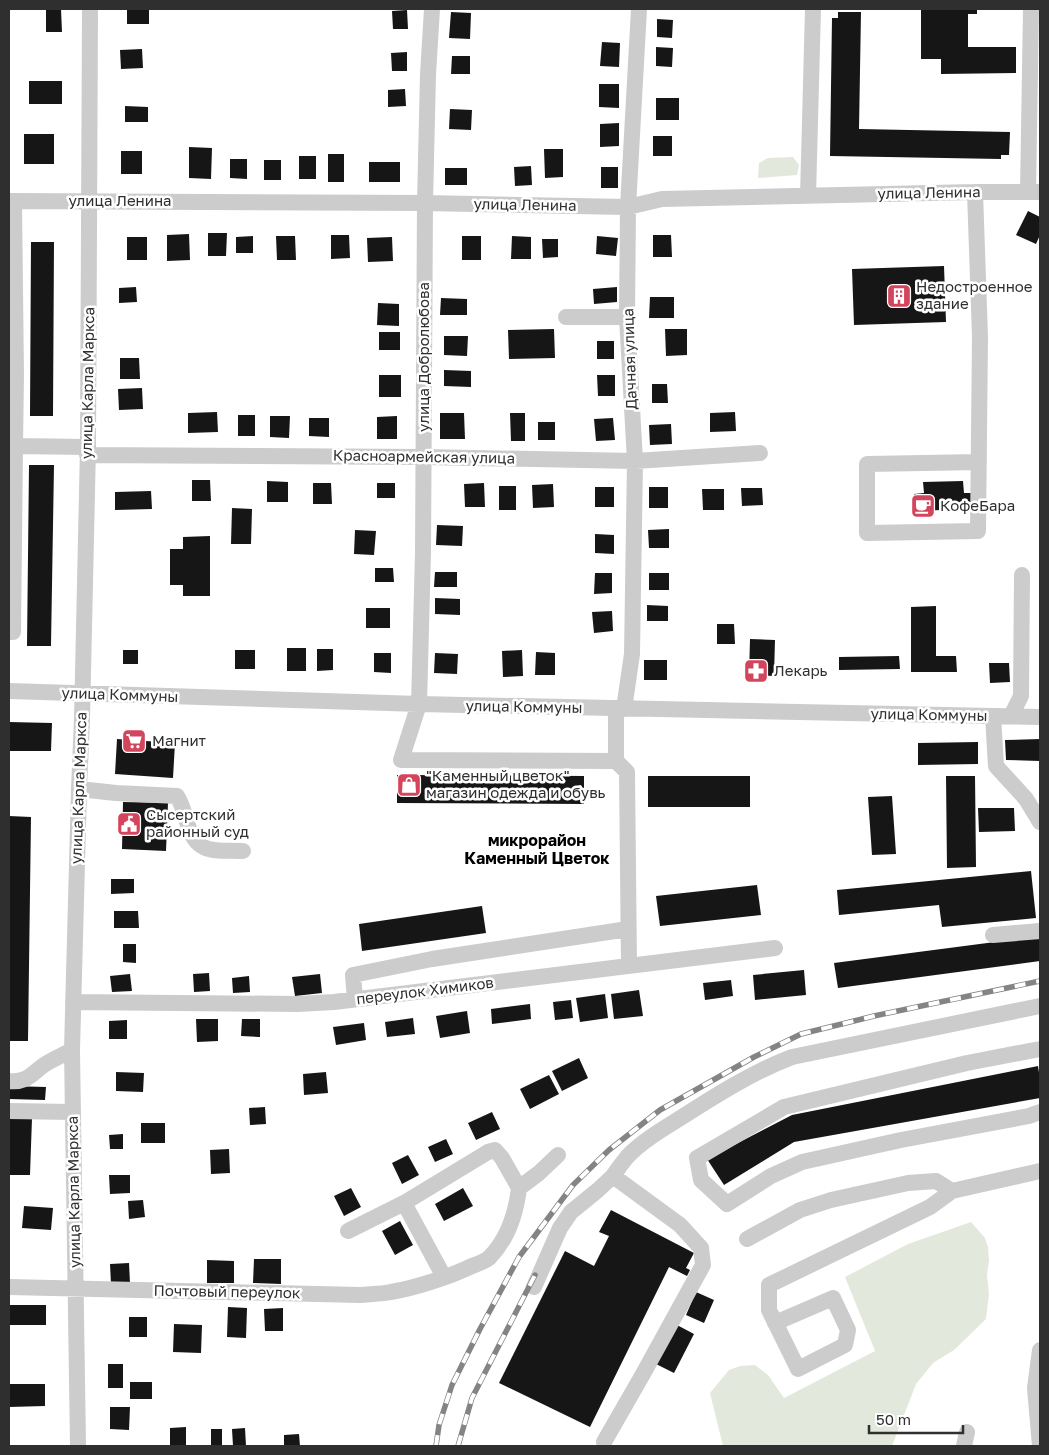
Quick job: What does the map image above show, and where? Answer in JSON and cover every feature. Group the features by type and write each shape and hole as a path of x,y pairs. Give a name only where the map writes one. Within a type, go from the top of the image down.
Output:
{"street":[{"name":"улица Карла Маркса","path":"78,1446 72,1050 88,451 90,9"},
{"name":"улица Добролюбова","path":"432,9 428,74 425,203 424,457 420,704 400,760 616,761"},
{"name":"Дачная улица","path":"616,761 620,709 632,654 635,461 627,317 628,206 639,9"},
{"path":"808,196 813,9"},
{"path":"1030,9 1034,192"},
{"path":"975,192 980,337 978,531 867,533 867,464 978,462"},
{"name":"улица Ленина","path":"11,201 628,206 662,200 1034,192"},
{"path":"9,632 13,632 15,446 12,375 11,201"},
{"path":"566,316 627,317"},
{"name":"Красноармейская улица","path":"15,446 88,451 635,461 760,452"},
{"path":"1011,716 1021,696 1022,575"},
{"name":"улица Коммуны","path":"9,691 420,704 1040,717"},
{"path":"993,716 996,766 1026,799 1040,822"},
{"path":"616,761 627,772 629,966"},
{"path":"79,789 177,796 183,805 187,824 194,840 201,847 212,850 243,851"},
{"path":"355,999 353,975 432,959 628,929"},
{"path":"993,935 1040,931"},
{"name":"переулок Химиков","path":"73,1002 298,1004 355,999 775,948"},
{"path":"534,1287 560,1228 571,1212 613,1176 627,1157 645,1141 722,1091 767,1067 802,1055 1040,1006"},
{"path":"1040,1049 967,1064 784,1107 697,1158 701,1180 727,1204 771,1176 802,1162 901,1140 1029,1116 1040,1112"},
{"path":"9,1081 21,1081 32,1076 44,1066 72,1050"},
{"path":"9,1111 73,1112"},
{"path":"348,1231 404,1203 488,1152 495,1150 502,1158 519,1188 558,1155"},
{"path":"775,1323 833,1298 848,1330 845,1345 798,1369 775,1323 769,1310 769,1285 930,1207 952,1191 1040,1171"},
{"path":"604,1442 703,1265 701,1248 680,1225 613,1176"},
{"path":"746,1239 800,1210 831,1200 908,1183 936,1181 952,1191"},
{"name":"Почтовый переулок","path":"9,1287 360,1296 392,1292 444,1277 487,1259 502,1241 517,1204 519,1188"},
{"path":"404,1203 444,1277"},
{"path":"1040,1350 1035,1388 1040,1446"}],"shaded area":[{"path":"793,157 799,165 797,175 758,178 759,163 768,158"},
{"path":"971,1222 985,1238 988,1247 987,1275 989,1294 986,1319 954,1350 933,1363 916,1384 892,1446 723,1446 710,1393 729,1370 740,1366 755,1365 768,1375 784,1398 875,1351 845,1277 908,1244"}],"building":[{"path":"46,9 61,9 62,32 46,32"},
{"path":"127,9 149,9 149,24 127,24"},
{"path":"921,9 977,9 977,14 968,14 968,47 1016,47 1016,73 941,74 941,59 921,59"},
{"path":"407,10 408,29 393,29 392,11"},
{"path":"451,12 471,13 470,39 449,38"},
{"path":"838,12 861,12 859,129 1010,132 1009,155 1001,155 1001,159 830,156 832,18 838,18"},
{"path":"657,19 673,20 672,38 657,37"},
{"path":"602,42 620,43 619,67 600,66"},
{"path":"656,47 673,48 672,67 656,66"},
{"path":"142,49 143,68 121,69 120,50"},
{"path":"407,52 407,71 392,71 391,53"},
{"path":"452,56 470,56 470,74 451,74"},
{"path":"29,81 62,81 62,104 29,104"},
{"path":"599,84 619,84 619,108 599,107"},
{"path":"405,89 406,106 388,107 388,90"},
{"path":"656,98 679,98 679,120 656,120"},
{"path":"125,106 148,107 148,122 125,122"},
{"path":"450,109 472,110 471,130 449,129"},
{"path":"619,123 619,146 600,147 600,124"},
{"path":"24,134 54,134 54,164 24,164"},
{"path":"653,136 672,136 672,156 653,156"},
{"path":"189,147 212,148 211,179 189,178"},
{"path":"544,149 563,149 563,177 545,178"},
{"path":"121,151 142,151 142,174 121,174"},
{"path":"328,154 344,154 344,182 328,182"},
{"path":"299,156 316,156 316,179 299,179"},
{"path":"230,159 247,159 247,179 230,178"},
{"path":"264,160 281,160 281,180 264,180"},
{"path":"369,162 400,162 400,182 369,182"},
{"path":"531,166 532,185 515,186 514,167"},
{"path":"601,167 618,167 618,188 601,188"},
{"path":"445,168 467,168 467,185 445,185"},
{"path":"1028,211 1040,217 1040,235 1036,244 1016,235"},
{"path":"208,233 227,233 226,256 208,256"},
{"path":"189,234 190,260 167,261 167,235"},
{"path":"331,235 349,235 350,258 331,259"},
{"path":"653,235 671,235 672,257 653,257"},
{"path":"253,236 253,253 236,253 236,237"},
{"path":"276,236 295,236 296,260 277,260"},
{"path":"462,236 481,236 481,260 462,260"},
{"path":"512,236 531,237 531,259 511,259"},
{"path":"597,236 618,238 616,256 596,254"},
{"path":"127,237 147,237 147,260 127,260"},
{"path":"392,237 393,261 368,262 367,238"},
{"path":"542,239 558,239 558,257 543,258"},
{"path":"31,242 54,242 53,416 30,416"},
{"name":"Недостроенное здание","path":"944,266 946,322 854,325 852,269"},
{"path":"136,287 137,302 119,303 119,288"},
{"path":"617,287 617,302 594,304 593,289"},
{"path":"650,297 674,297 674,318 649,318"},
{"path":"441,298 467,299 467,315 440,315"},
{"path":"378,303 399,304 399,326 377,325"},
{"path":"554,329 555,358 509,359 508,330"},
{"path":"665,329 687,329 687,355 666,356"},
{"path":"379,332 400,332 400,350 379,350"},
{"path":"444,336 468,336 467,356 444,355"},
{"path":"597,341 614,341 614,359 597,359"},
{"path":"120,358 139,358 140,379 120,379"},
{"path":"444,370 471,371 471,387 444,386"},
{"path":"379,375 401,375 401,397 379,397"},
{"path":"597,375 615,375 615,396 598,396"},
{"path":"652,384 667,384 668,403 652,403"},
{"path":"142,388 143,409 119,410 118,389"},
{"path":"217,412 218,432 188,433 188,413"},
{"path":"735,412 736,431 710,432 710,413"},
{"path":"440,413 464,413 465,439 440,439"},
{"path":"510,413 525,413 525,441 511,441"},
{"path":"238,415 255,415 255,436 238,436"},
{"path":"270,416 290,416 289,438 270,437"},
{"path":"397,416 397,439 377,439 377,417"},
{"path":"309,418 329,418 329,437 309,436"},
{"path":"613,418 615,440 596,441 594,419"},
{"path":"538,422 555,422 555,440 538,440"},
{"path":"671,424 672,444 650,445 649,425"},
{"path":"29,465 54,465 51,646 27,646"},
{"path":"192,480 210,480 211,501 192,501"},
{"path":"267,481 288,482 288,502 267,502"},
{"path":"963,481 964,493 971,493 972,509 914,511 914,494 924,493 923,482"},
{"path":"313,483 331,483 332,504 313,504"},
{"path":"377,483 395,483 395,498 377,498"},
{"path":"484,483 485,507 465,507 464,484"},
{"path":"553,484 554,507 533,508 532,485"},
{"path":"499,486 516,486 516,510 499,510"},
{"path":"595,487 614,487 614,507 595,507"},
{"path":"649,487 668,487 668,508 649,508"},
{"path":"741,488 762,488 763,505 742,506"},
{"path":"702,489 724,489 724,510 703,510"},
{"path":"151,491 152,509 115,510 115,492"},
{"path":"232,508 252,509 251,544 231,544"},
{"path":"437,525 463,526 462,546 436,545"},
{"path":"669,529 669,548 649,548 648,530"},
{"path":"355,530 376,531 374,555 354,554"},
{"path":"595,534 614,535 614,554 595,553"},
{"path":"210,536 210,596 183,596 183,585 170,585 170,549 183,549 183,537"},
{"path":"375,568 393,568 394,582 375,582"},
{"path":"435,572 457,572 457,587 434,587"},
{"path":"595,573 612,573 612,593 594,594"},
{"path":"649,573 669,573 669,590 649,590"},
{"path":"435,598 460,599 460,615 435,614"},
{"path":"647,605 668,606 668,621 647,621"},
{"path":"936,606 936,656 956,656 957,672 911,672 911,607"},
{"path":"366,608 390,608 390,628 366,628"},
{"path":"612,611 613,631 594,633 592,612"},
{"path":"717,624 734,624 735,644 717,644"},
{"path":"750,639 775,640 774,676 749,675"},
{"path":"287,648 306,648 306,671 287,671"},
{"path":"317,649 333,649 333,670 317,671"},
{"path":"123,650 138,650 138,664 123,664"},
{"path":"235,650 255,650 255,669 235,669"},
{"path":"522,650 523,676 503,677 502,651"},
{"path":"536,652 555,653 555,675 535,675"},
{"path":"374,653 391,653 391,673 374,672"},
{"path":"435,653 458,654 457,674 434,673"},
{"path":"899,656 900,669 839,670 839,657"},
{"path":"644,660 667,660 667,680 644,680"},
{"path":"989,663 1009,663 1010,682 990,683"},
{"path":"9,722 52,723 51,751 9,751"},
{"path":"117,739 175,743 173,778 115,774"},
{"path":"1040,739 1040,761 1006,760 1005,740"},
{"path":"978,742 978,764 918,765 918,743"},
{"path":"397,775 584,776 584,804 397,803"},
{"path":"648,776 750,776 750,807 648,807"},
{"path":"946,776 975,776 976,867 947,868"},
{"path":"892,796 896,854 872,855 868,797"},
{"path":"123,802 168,803 166,851 122,849"},
{"path":"978,808 1014,808 1015,831 979,832"},
{"path":"9,816 31,817 28,1041 9,1041"},
{"path":"1031,871 1036,918 942,927 939,905 839,915 837,890"},
{"path":"111,879 134,879 134,893 111,894"},
{"path":"757,885 761,915 660,926 656,896"},
{"path":"482,906 486,933 362,951 359,924"},
{"path":"114,911 138,911 139,928 114,928"},
{"path":"1040,936 1040,961 838,988 834,963"},
{"path":"123,944 136,944 136,963 123,962"},
{"path":"804,970 806,995 755,1000 753,975"},
{"path":"209,973 210,991 194,992 193,974"},
{"path":"130,974 132,991 112,992 110,976"},
{"path":"320,974 322,993 295,996 292,977"},
{"path":"249,976 250,992 233,993 232,978"},
{"path":"731,980 733,996 705,1000 703,983"},
{"path":"639,990 643,1016 614,1019 611,994"},
{"path":"605,994 608,1018 580,1022 576,998"},
{"path":"571,1000 573,1018 555,1020 553,1002"},
{"path":"530,1004 531,1019 492,1024 491,1009"},
{"path":"467,1011 470,1033 440,1038 436,1016"},
{"path":"413,1018 415,1034 387,1037 385,1022"},
{"path":"196,1019 218,1019 218,1041 197,1042"},
{"path":"242,1019 260,1019 260,1037 241,1036"},
{"path":"127,1020 127,1039 109,1039 109,1021"},
{"path":"364,1023 366,1040 336,1045 333,1027"},
{"path":"579,1058 588,1078 562,1091 552,1071"},
{"path":"1038,1066 1040,1098 794,1142 724,1185 707,1159 792,1115"},
{"path":"116,1072 144,1073 143,1092 116,1091"},
{"path":"326,1072 328,1093 304,1095 303,1074"},
{"path":"549,1075 559,1094 530,1109 520,1089"},
{"path":"9,1086 46,1087 45,1100 9,1099"},
{"path":"265,1107 266,1124 250,1125 249,1108"},
{"path":"492,1112 500,1129 476,1140 468,1123"},
{"path":"9,1117 32,1118 30,1175 9,1175"},
{"path":"141,1123 165,1123 165,1143 141,1143"},
{"path":"123,1134 123,1149 110,1149 109,1135"},
{"path":"446,1139 453,1154 435,1162 428,1147"},
{"path":"229,1149 230,1173 211,1174 210,1150"},
{"path":"408,1155 419,1175 402,1184 392,1163"},
{"path":"109,1175 130,1175 130,1193 110,1194"},
{"path":"351,1188 361,1207 344,1216 334,1196"},
{"path":"463,1188 473,1206 444,1221 435,1204"},
{"path":"143,1200 145,1217 129,1219 128,1201"},
{"path":"24,1206 53,1208 51,1230 22,1228"},
{"path":"611,1210 694,1253 686,1268 690,1270 687,1276 669,1267 590,1427 499,1383 565,1251 594,1266 609,1236 599,1232"},
{"path":"400,1221 413,1245 395,1255 382,1231"},
{"path":"254,1259 281,1259 281,1284 253,1283"},
{"path":"207,1260 234,1261 234,1283 207,1283"},
{"path":"129,1263 130,1283 111,1284 110,1264"},
{"path":"696,1292 714,1300 704,1323 686,1315"},
{"path":"9,1305 46,1305 46,1325 9,1325"},
{"path":"228,1307 247,1308 246,1338 227,1337"},
{"path":"283,1308 283,1331 265,1331 264,1309"},
{"path":"129,1317 147,1317 147,1337 129,1337"},
{"path":"174,1324 202,1325 201,1353 173,1352"},
{"path":"677,1325 694,1334 674,1373 656,1364"},
{"path":"108,1364 123,1364 123,1388 108,1388"},
{"path":"130,1382 152,1382 152,1399 130,1399"},
{"path":"9,1384 45,1384 45,1406 9,1407"},
{"path":"110,1407 130,1407 129,1430 110,1429"},
{"path":"186,1427 186,1446 170,1446 170,1428"},
{"path":"245,1428 246,1446 233,1446 232,1429"},
{"path":"211,1429 222,1429 222,1446 211,1446"},
{"path":"299,1434 300,1446 284,1446 284,1435"}],"railway":[{"path":"436,1446 439,1425 452,1385 519,1257 573,1185 609,1150 660,1110 754,1057 801,1034 874,1016 1040,981"},
{"path":"458,1446 472,1398 535,1275"}],"place":[{"name":"Недостроенное здание","path":"899,296"},
{"name":"КофеБара","path":"923,506"},
{"name":"Лекарь","path":"756,671"},
{"name":"Магнит","path":"134,741"},
{"name":"\"Каменный цветок\" магазин одежда и обувь","path":"409,785"},
{"name":"Сысертский районный суд","path":"129,824"}],"district":[{"name":"микрорайон Каменный Цветок","path":"537,849"}]}
